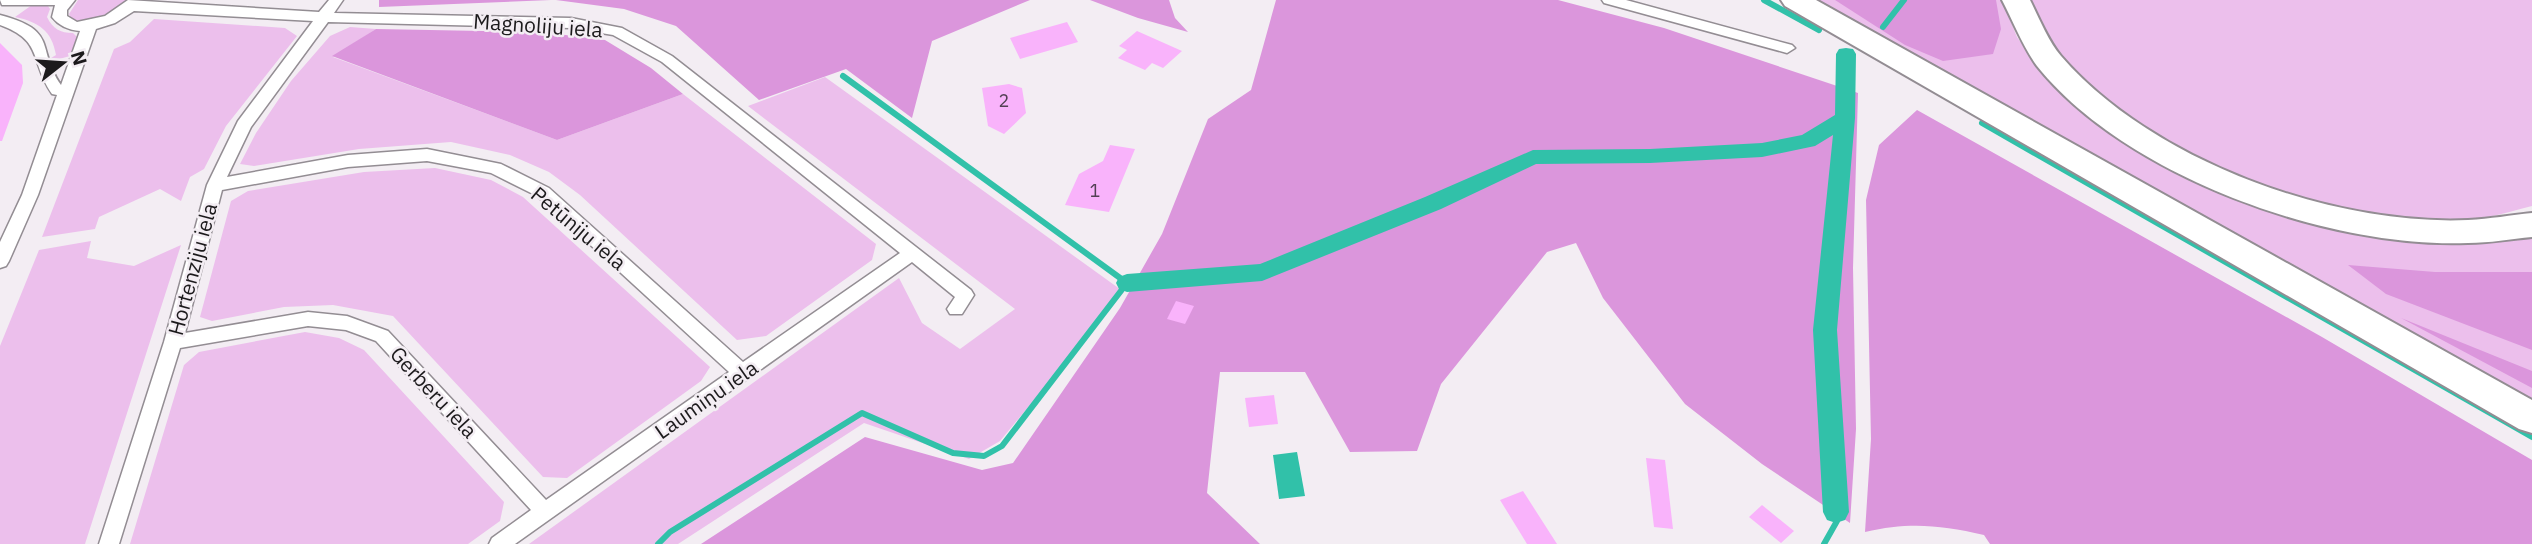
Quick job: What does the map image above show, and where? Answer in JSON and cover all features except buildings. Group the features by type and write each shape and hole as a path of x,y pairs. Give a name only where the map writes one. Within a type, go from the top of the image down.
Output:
{"highway":[{"path":"1795,0 2532,418"},
{"path":"2016,0 2025,25 2038,47 2051,65 2078,92 2132,133 2225,183 2285,206 2369,225 2455,233 2509,230 2532,225"}],"street":[{"path":"2,0 68,0"},
{"path":"68,0 60,9 59,18 64,23 90,25 106,21 133,3"},
{"name":"Hortenziju iela","path":"108,544 173,342 215,185 244,125 335,0"},
{"path":"1609,0 1787,48"},
{"name":"Magnoliju iela","path":"133,3 323,18 571,23 617,31 667,59 965,295 956,309"},
{"path":"0,20 26,28 36,37 51,84 57,90 69,90"},
{"path":"0,261 19,220 69,90 90,25"},
{"name":"Petūniju iela","path":"215,185 348,161 427,155 495,167 543,192 742,373"},
{"path":"0,223 19,220"},
{"name":"Laumiņu iela","path":"499,544 912,253"},
{"name":"Gerberu iela","path":"173,342 308,319 347,323 382,336 545,512"}],"shaded area":[{"path":"78,0 128,0 94,20 79,21 71,18 69,14"},
{"path":"379,0 551,0 379,7"},
{"path":"556,0 1030,0 932,41 912,118 846,69 759,100 676,26 624,9"},
{"path":"1090,0 1169,0 1175,18 1188,32 1138,18"},
{"path":"1276,0 1558,0 1664,28 1858,93 1853,268 1856,429 1850,523 1762,464 1685,404 1603,298 1576,243 1547,252 1441,384 1417,451 1350,452 1305,372 1220,372 1207,493 1260,544 701,544 865,437 982,470 1013,463 1120,308 1162,234 1208,119 1251,90"},
{"path":"1810,0 2002,0 2017,37 2045,76 2093,118 2362,234 2434,243 2508,241 2532,236 2532,402"},
{"path":"1835,0 1996,0 2001,29 1993,54 1943,61 1905,45"},
{"path":"2028,0 2532,0 2532,206 2462,221 2391,218 2340,209 2287,195 2234,176 2183,152 2136,125 2094,95 2056,54"},
{"path":"32,5 48,6 50,9 47,17 52,25 57,30 73,33 77,37 70,56 52,61 51,58 56,55 48,34 37,25 15,17"},
{"path":"154,19 285,28 297,36 226,126 204,169 190,177 181,201 160,189 99,217 95,229 42,237 114,49 130,42"},
{"path":"350,27 376,29 333,57 557,140 683,94 876,244 872,260 766,336 737,340 580,195 549,172 510,155 451,142 359,149 254,166 240,164 256,133 291,81 330,36"},
{"path":"376,29 542,32 605,40 651,68 683,94 557,140 332,56"},
{"path":"825,77 1124,292 1000,441 969,459 864,423 678,544 529,544 899,278 922,323 960,349 1015,309 748,106"},
{"path":"1917,110 2322,337 2532,460 2532,544 1990,544 1984,535 1939,527 1910,526 1865,532 1871,439 1866,200 1879,145"},
{"path":"435,168 491,180 523,197 710,367 701,381 567,478 543,477 393,316 333,305 284,307 212,321 200,317 231,201 248,191 364,172"},
{"path":"91,241 87,258 134,266 181,245 85,544 0,544 0,346 39,250"},
{"path":"2348,265 2435,272 2532,272 2532,350 2386,294"},
{"path":"2401,318 2532,371 2532,388"},
{"path":"305,332 339,338 364,350 504,502 500,521 468,544 130,544 184,365 199,352"},
{"path":"1297,452 1305,496 1279,499 1273,455"}],"waterway":[{"path":"1764,0 1819,30"},
{"path":"1883,27 1904,0"},
{"path":"1845,118 1846,54"},
{"path":"658,544 670,532 862,413 953,453 984,456 1002,446 1127,283 843,76"},
{"path":"1127,283 1262,272 1433,203 1533,157 1650,156 1762,150 1808,141 1845,118"},
{"path":"1836,512 1825,330 1845,118"},
{"path":"1982,123 2532,437"},
{"path":"1824,544 1837,521 1836,512"}]}
